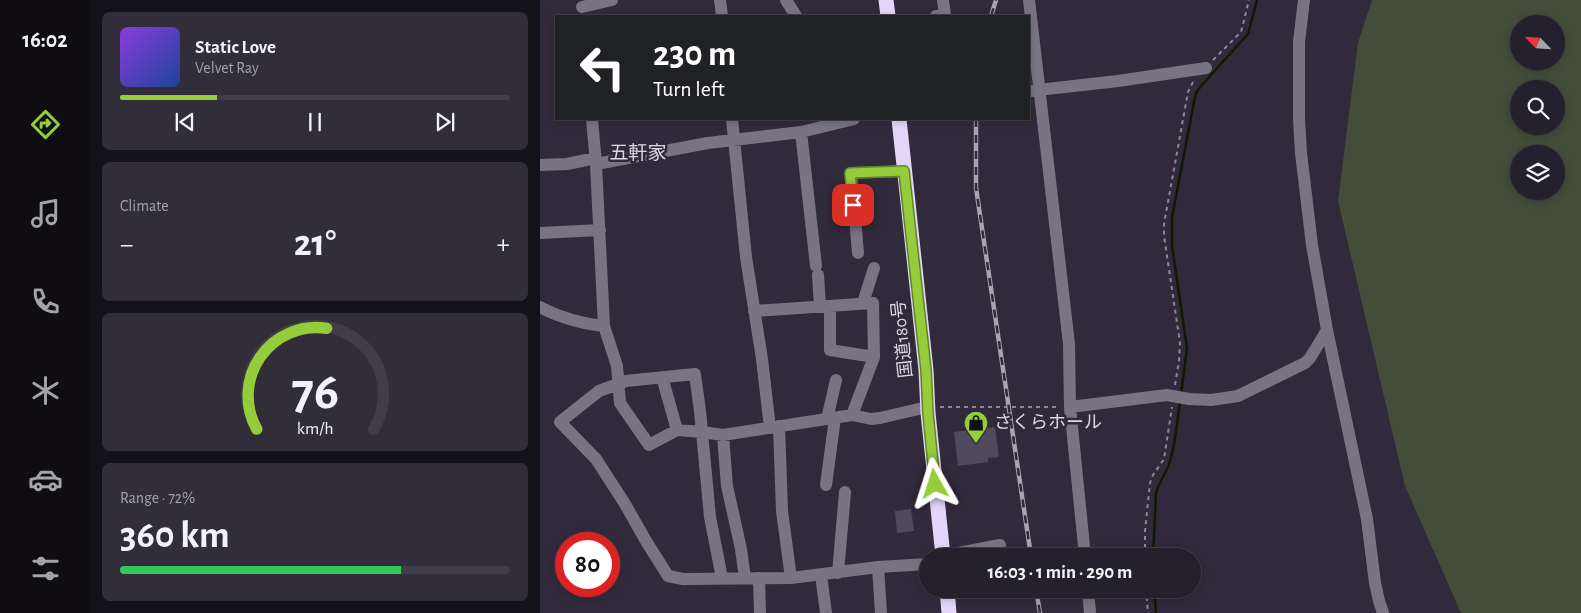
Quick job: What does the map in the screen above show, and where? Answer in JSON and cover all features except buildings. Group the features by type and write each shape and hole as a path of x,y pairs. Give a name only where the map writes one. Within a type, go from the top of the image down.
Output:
{"highway":[{"path":"886,0 888,15"},
{"name":"国道180号","path":"899,120 926,370 927,407 942,548"},
{"path":"948,598 949,613"}],"street":[{"path":"582,8 612,0"},
{"path":"720,0 722,15"},
{"path":"786,0 795,15"},
{"path":"943,0 945,15"},
{"path":"1029,0 1030,15"},
{"path":"1304,0 1299,42 1299,119 1312,245 1327,330 1367,519 1377,592 1382,613"},
{"path":"1030,18 1034,91 1069,344 1070,406 1084,548"},
{"path":"1034,91 1206,68"},
{"path":"592,120 600,230 604,326 616,366 620,403 649,445 677,430 723,435 852,415 880,418 927,407"},
{"path":"732,120 746,257 775,427 782,511 791,578"},
{"path":"540,165 596,161 708,143 801,132 850,120"},
{"path":"801,132 817,271 825,306 830,350 874,357"},
{"path":"858,253 850,173 904,171"},
{"path":"540,233 600,230"},
{"path":"863,304 874,268"},
{"path":"754,311 873,303 874,357 852,415"},
{"path":"540,307 592,325 604,326"},
{"path":"1070,406 1167,395 1211,400 1238,396 1305,363 1327,330"},
{"path":"722,578 710,517 695,374 626,380 591,396 560,422 596,458 668,576 683,579 791,578 878,567 919,565"},
{"path":"662,377 677,430"},
{"path":"826,485 836,380"},
{"path":"723,435 727,486 745,578"},
{"path":"838,573 845,492"},
{"path":"984,548 1000,545"},
{"path":"878,567 880,613"},
{"path":"821,575 826,613"},
{"path":"759,578 760,613"},
{"path":"1089,598 1090,613"}],"path":[{"path":"1145,548 1150,483 1164,459 1179,360 1180,343 1164,236 1164,224 1188,92 1197,76 1241,32 1249,0"},
{"path":"927,407 1041,408 1070,406"},
{"path":"1147,598 1148,613"}],"green space":[{"path":"1372,0 1581,0 1581,613 1461,613 1405,486 1338,201 1358,43"}],"waterway":[{"path":"1181,394 1187,348 1172,246 1172,217 1194,102 1196,93 1201,86 1248,34 1257,0"},
{"path":"1153,548 1156,493 1172,454 1180,402"},
{"path":"1155,598 1156,613"}],"railway":[{"path":"991,15 996,0"},
{"path":"976,120 976,188 1030,548"},
{"path":"1038,598 1040,613"}],"place":[{"name":"さくらホール","path":"976,444"}],"district":[{"name":"五軒家","path":"638,153"}],"route":[{"path":"853,205 850,173 904,171 926,370 935,484"}]}
